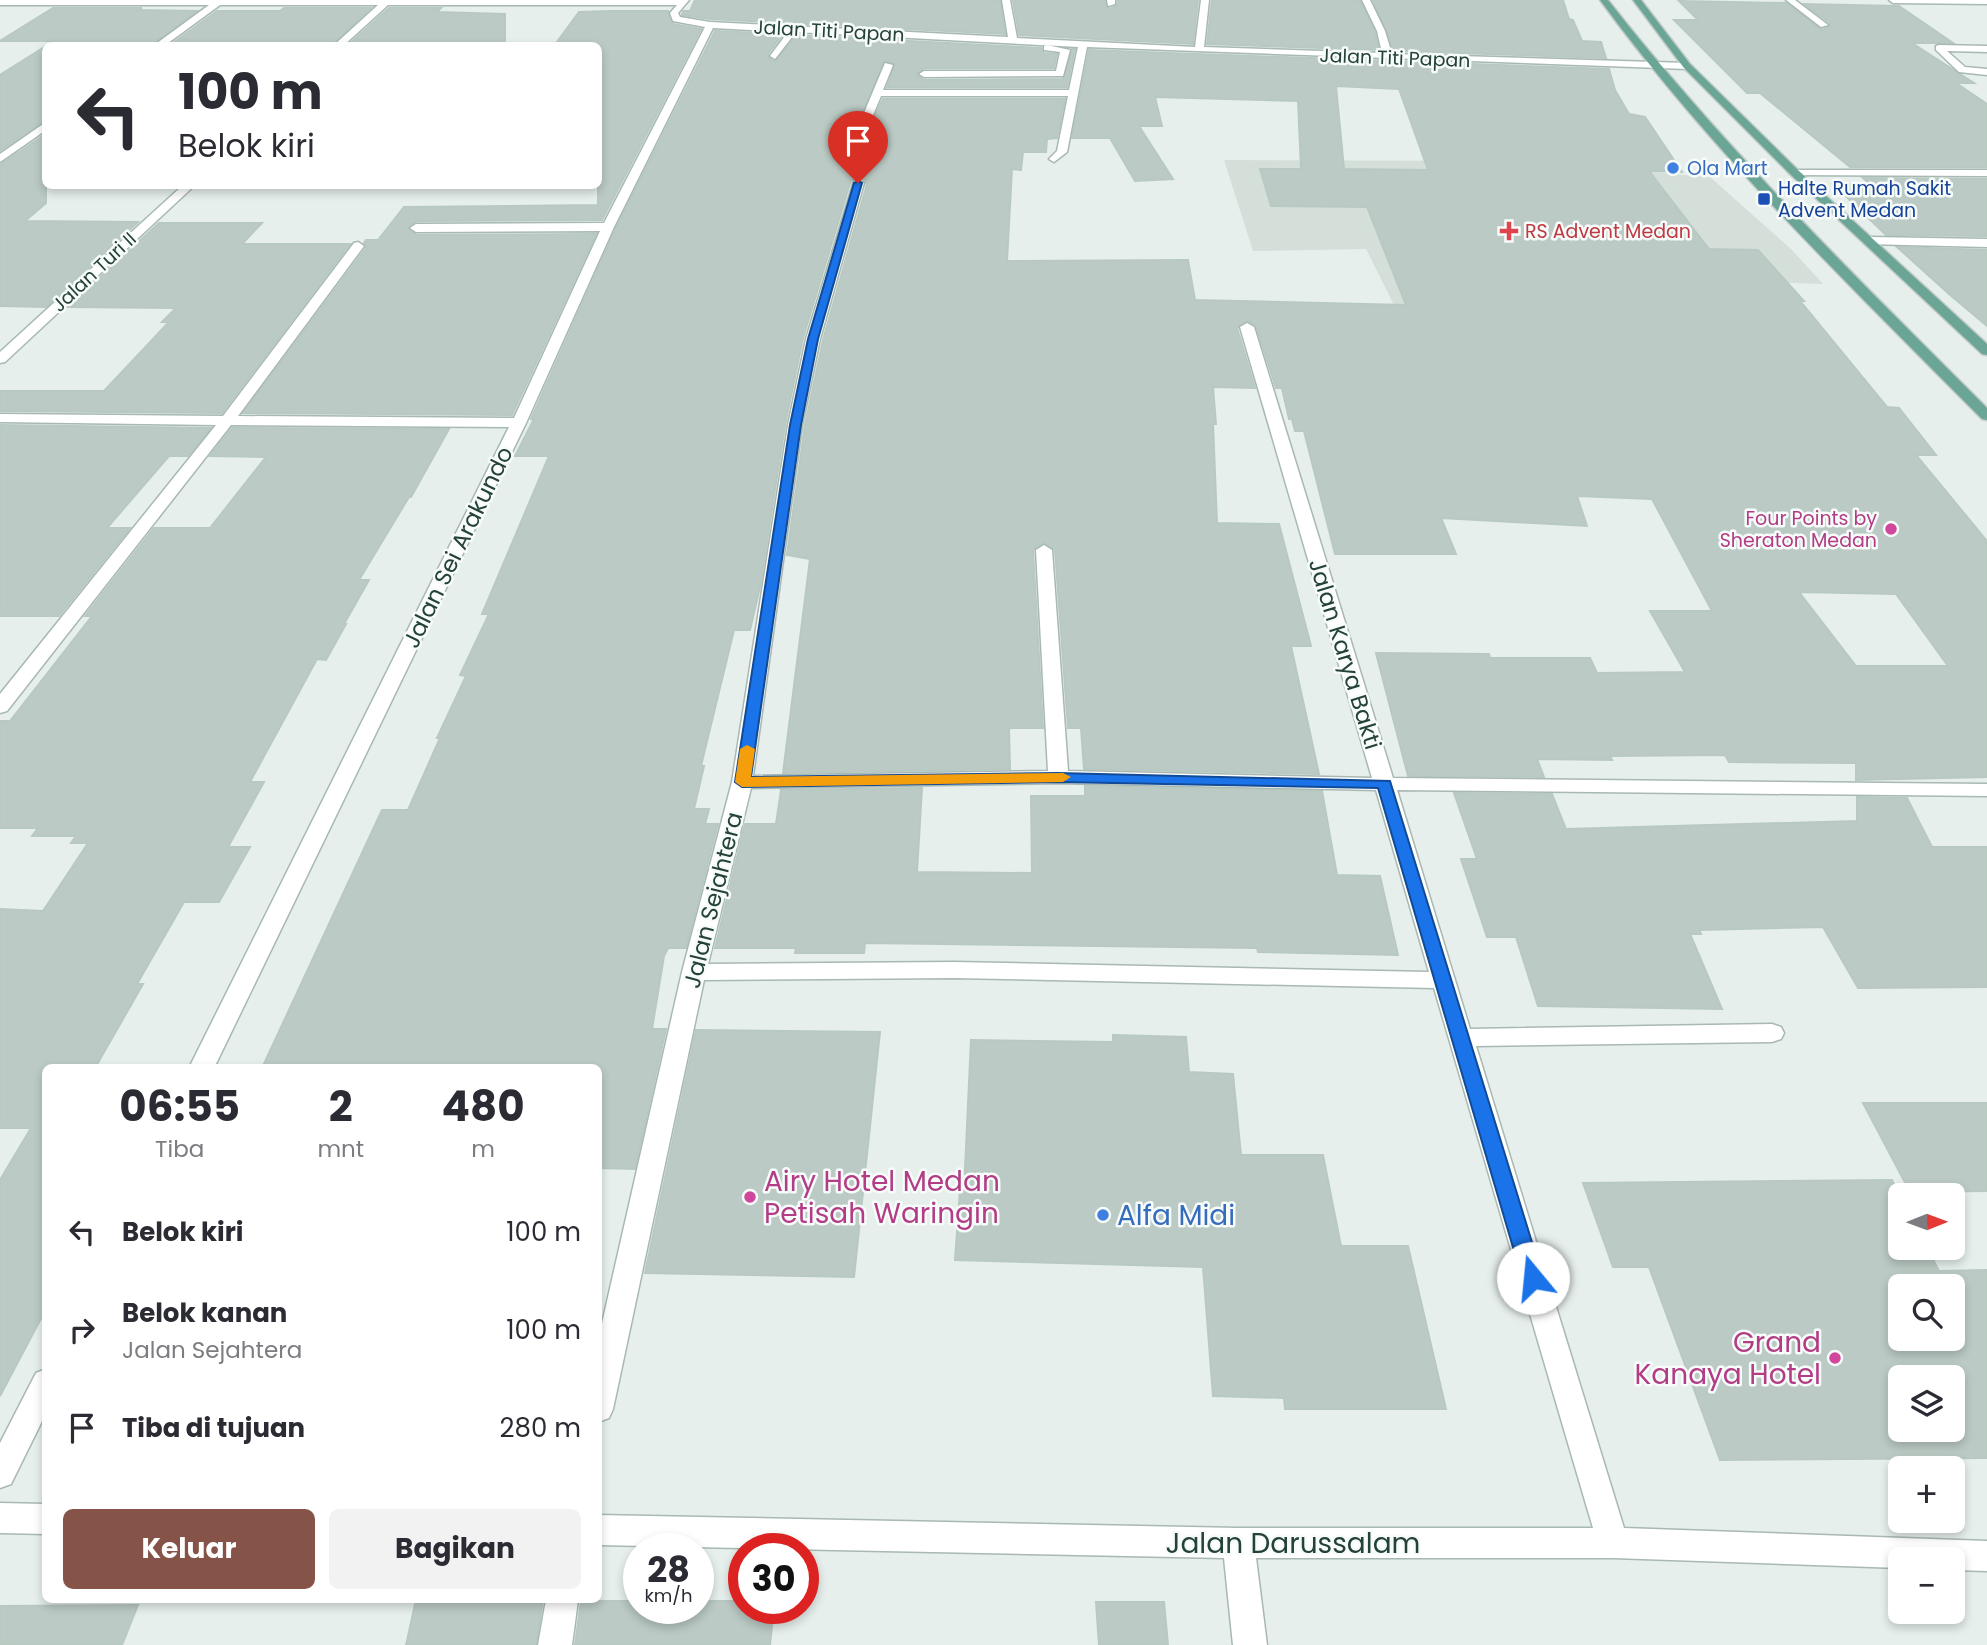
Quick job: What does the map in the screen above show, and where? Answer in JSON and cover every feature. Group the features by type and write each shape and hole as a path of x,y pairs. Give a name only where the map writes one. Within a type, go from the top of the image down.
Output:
{"main road":[{"path":"1604,0 1653,66 1752,180 1987,416"},
{"path":"1637,0 1687,66 1795,173 1987,351"}],"street":[{"path":"163,42 221,0"},
{"path":"1005,42 1006,0"},
{"path":"1199,50 1205,0"},
{"path":"1366,0 1381,31 1388,57"},
{"path":"1790,0 1824,25"},
{"path":"1893,0 1987,1"},
{"path":"341,42 387,1"},
{"name":"Jalan Titi Papan","path":"684,1 674,13 676,19 710,25 1005,42 1687,66"},
{"name":"Jalan Titi Papan","path":"0,2 684,1"},
{"name":"Jalan Sei Arakundo","path":"203,1064 519,423 608,227 710,25"},
{"path":"775,56 794,29"},
{"path":"918,42 1005,42 1063,49 1065,57 1061,74 924,74"},
{"path":"1054,159 1062,152 1083,44"},
{"path":"1987,48 1939,48 1962,70 1987,72"},
{"path":"869,113 888,65"},
{"path":"879,93 1073,93"},
{"path":"0,159 42,128"},
{"path":"1795,173 1987,173"},
{"path":"1806,182 1890,181"},
{"name":"Jalan Sejahtera","path":"602,1391 694,972 742,782 796,425 813,339 858,183"},
{"name":"Jalan Turi II","path":"0,359 185,189"},
{"path":"416,228 608,227"},
{"path":"1870,241 1987,243"},
{"path":"0,707 228,419 358,246"},
{"name":"Jalan Karya Bakti","path":"1247,327 1613,1544"},
{"path":"0,418 519,423"},
{"path":"1044,550 1058,777"},
{"path":"742,782 1058,777 1384,784 1987,790"},
{"path":"694,972 954,970 1443,980"},
{"path":"1460,1038 1772,1033"},
{"path":"0,1474 42,1390"},
{"path":"0,1518 42,1519"},
{"name":"Jalan Darussalam","path":"602,1530 1238,1543 1613,1544 1987,1556"},
{"path":"1238,1543 1250,1645"},
{"path":"555,1645 562,1603"}],"shaded area":[{"name":"RS Advent Medan","path":"1224,160 1512,161 1710,177 1792,250 1823,284 1607,277 1630,310 1394,305 1366,249 1253,251"}],"building":[{"path":"695,0 1000,0 1005,34 710,19 682,15 683,11 690,11"},
{"path":"1013,0 1105,0 1109,9 1117,6 1118,0 1198,0 1193,44 1019,35"},
{"path":"1212,0 1360,0 1375,32 1379,50 1207,44"},
{"path":"1373,0 1563,0 1569,19 1573,20 1582,41 1601,42 1606,58 1394,51"},
{"path":"1679,1 1786,3 1822,30 1830,26 1830,23 1804,4 1899,6 1953,43 1912,43 1974,83 1956,83 1987,104 1987,167 1850,167 1760,93 1747,93 1674,20 1698,20"},
{"path":"53,8 197,11 156,42 0,41"},
{"path":"284,8 371,8 335,42 174,42 217,11 280,11"},
{"path":"389,8 441,8 437,12 505,14 505,42 351,42"},
{"path":"668,11 673,24 701,29 602,220 416,221 408,227 416,235 596,234 512,415 243,413 366,248 366,240 378,240 404,207 598,205 598,189 602,189 602,42 557,42 579,12"},
{"path":"715,31 783,34 768,54 775,62 797,35 1041,48 1044,53 1057,54 1054,68 924,68 917,75 924,80 1063,79 1072,49 1075,49 1067,87 887,87 895,64 884,61 862,114 874,117 883,99 1065,99 1057,138 1047,139 1046,152 1023,152 1021,170 1012,169 1007,261 1188,260 1195,300 1406,305 1367,207 1271,206 1260,169 1301,169 1298,101 1155,97 1162,126 1139,126 1173,179 1135,181 1110,138 1072,138 1089,50 1609,69 1615,90 1629,114 1645,117 1682,172 1649,171 1709,249 1758,250 1804,301 1800,301 1887,407 1899,408 1936,455 1916,455 1987,541 1987,777 1856,780 1856,763 1729,762 1725,755 1610,756 1612,760 1537,759 1544,777 1408,776 1376,653 1489,654 1490,658 1590,658 1597,673 1685,672 1650,611 1712,611 1652,499 1577,496 1587,526 1441,518 1456,554 1335,554 1304,431 1295,431 1292,419 1289,419 1282,388 1276,388 1256,326 1248,321 1237,328 1255,388 1213,387 1217,523 1279,524 1311,646 1291,646 1319,774 1084,769 1081,728 1068,728 1055,550 1045,543 1033,550 1043,728 1009,728 1010,769 783,773 810,559 787,555 805,425 823,340 867,184 865,180 855,178 851,180 803,338 785,425 760,587 750,630 734,630 701,766 704,766 694,809 709,809 705,824 718,824 686,948 668,948 664,956 652,1029 666,1029 635,1169 602,1168 602,1064 264,1064 382,810 408,810 466,676 460,675 489,614 482,614 549,456 515,456 534,419 531,419 616,228","holes":["1336,86 1399,89 1428,170 1344,169","1799,592 1896,594 1948,666 1856,666"]},
{"path":"42,49 42,123 0,151 0,75"},
{"path":"42,137 42,189 46,189 46,203 25,221 138,222 46,307 0,306 0,165"},
{"path":"1863,178 1987,179 1987,236 1886,235 1833,184 1870,184"},
{"path":"159,223 262,223 242,244 350,244 222,413 0,411 0,391 104,391 169,322 162,322 176,308 68,307"},
{"path":"1897,247 1987,250 1987,326 1949,294"},
{"path":"0,425 211,428 188,456 169,456 107,528 130,528 59,616 0,616"},
{"path":"232,428 449,429 411,497 359,580 369,580 326,660 317,659 250,782 264,782 228,847 250,847 219,902 184,902 137,984 143,984 97,1064 42,1064 42,1317 0,1396 0,1180 31,1128 0,1128 0,909 43,911 88,843 71,843 76,836 32,836 38,828 0,828 0,721 10,721 92,616 85,616 154,528 210,528 266,457 210,456"},
{"path":"1085,786 1322,791 1337,875 1380,876 1398,955 1258,952 1257,948 865,943 864,953 795,953 796,948 715,948 745,824 776,824 781,790 922,788 917,872 1032,873 1031,796 1085,796"},
{"path":"1454,793 1552,794 1566,829 1857,821 1857,797 1907,798 1932,847 1987,847 1987,987 1858,988 1823,927 1699,930 1701,934 1690,934 1722,1009 1538,1006 1516,937 1487,937 1461,859 1477,859"},
{"path":"696,1030 880,1032 854,1277 645,1273"},
{"path":"1113,1035 1186,1037 1189,1072 1233,1074 1241,1155 1323,1155 1341,1246 1408,1246 1446,1409 1285,1409 1284,1398 1213,1396 1203,1267 955,1260 960,1190 964,1190 971,1040 1113,1042"},
{"path":"1863,1103 1987,1103 1987,1191 1965,1191 1965,1183 1905,1183"},
{"name":"Grand Kanaya Hotel","path":"1892,1180 1893,1183 1888,1183 1888,1260 1933,1260 1939,1271 1987,1270 1987,1458 1888,1456 1888,1459 1720,1460 1649,1267 1613,1267 1583,1183"},
{"path":"623,1601 623,1624 714,1624 714,1601 728,1601 728,1624 772,1624 770,1645 575,1645 581,1603"},
{"path":"1096,1602 1164,1602 1168,1645 1099,1645"},
{"path":"415,1603 543,1603 536,1645 406,1645"},
{"path":"138,1605 122,1645 0,1645 0,1606"}],"slow traffic":[{"path":"747,749 742,782 1063,777"}],"place":[{"name":"Ola Mart","path":"1673,168"},
{"name":"Halte Rumah Sakit Advent Medan","path":"1764,199"},
{"name":"RS Advent Medan","path":"1509,231"},
{"name":"Four Points by Sheraton Medan","path":"1891,529"},
{"name":"Airy Hotel Medan Petisah Waringin","path":"750,1197"},
{"name":"Alfa Midi","path":"1103,1215"},
{"name":"Grand Kanaya Hotel","path":"1835,1358"}],"route":[{"path":"858,183 813,339 796,425 742,782 1058,777 1384,784 1533,1278"}]}
